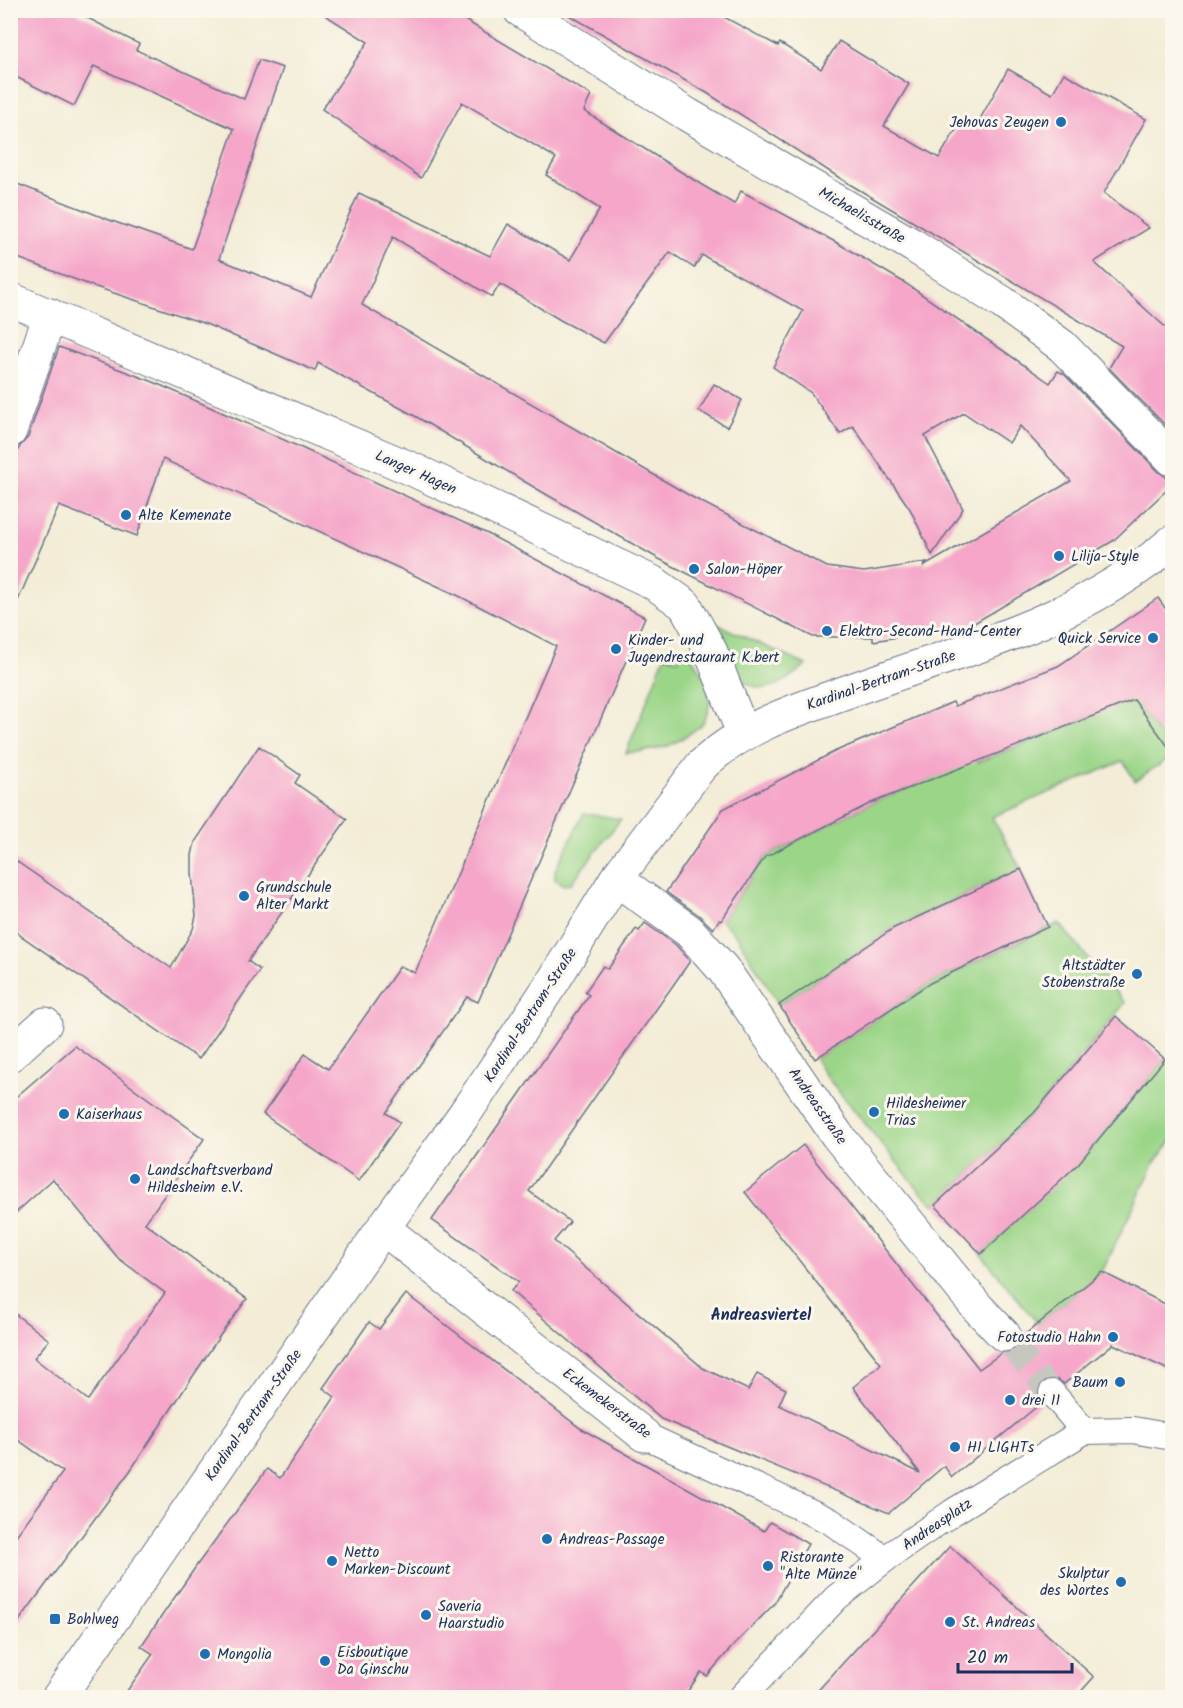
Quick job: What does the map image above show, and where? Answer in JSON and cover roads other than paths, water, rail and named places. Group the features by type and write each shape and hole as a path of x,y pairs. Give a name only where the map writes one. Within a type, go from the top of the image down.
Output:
{"street":[{"name":"Michaelisstraße","path":"520,10 688,115 914,246 1004,303 1062,346 1173,459"},
{"name":"Langer Hagen","path":"10,299 414,470 654,583 686,605 711,652 743,733"},
{"path":"10,431 50,315"},
{"name":"Kardinal-Bertram-Straße","path":"58,1698 383,1228 466,1112 529,1018 616,879 701,766 743,733 788,713 1006,636 1067,611 1122,580 1173,542"},
{"name":"Andreasstraße","path":"616,879 689,931 723,969 837,1135 977,1306 1008,1340"},
{"path":"10,1056 45,1024"},
{"name":"Eckemekerstraße","path":"383,1228 644,1435 830,1521 885,1559"},
{"path":"1052,1393 1084,1431 1133,1430 1173,1437"},
{"name":"Andreasplatz","path":"741,1698 836,1598 885,1559 953,1512 1084,1431"}],"tunnel":[{"path":"1012,1345 1052,1393"}],"place":[{"name":"Jehovas Zeugen","path":"1061,122"},
{"name":"Alte Kemenate","path":"126,515"},
{"name":"Lilija-Style","path":"1059,556"},
{"name":"Salon-Höper","path":"694,569"},
{"name":"Elektro-Second-Hand-Center","path":"827,631"},
{"name":"Quick Service","path":"1153,638"},
{"name":"Kinder- und Jugendrestaurant K.bert","path":"616,649"},
{"name":"Grundschule Alter Markt","path":"244,896"},
{"name":"Altstädter Stobenstraße","path":"1137,974"},
{"name":"Hildesheimer Trias","path":"874,1112"},
{"name":"Kaiserhaus","path":"64,1114"},
{"name":"Landschaftsverband Hildesheim e.V.","path":"135,1179"},
{"name":"Fotostudio Hahn","path":"1113,1337"},
{"name":"Baum","path":"1120,1382"},
{"name":"drei 11","path":"1010,1400"},
{"name":"HI LIGHTs","path":"955,1447"},
{"name":"Andreas-Passage","path":"547,1539"},
{"name":"Netto Marken-Discount","path":"332,1561"},
{"name":"Ristorante \"Alte Münze\"","path":"768,1566"},
{"name":"Skulptur des Wortes","path":"1121,1582"},
{"name":"Saveria Haarstudio","path":"426,1615"},
{"name":"Bohlweg","path":"55,1619"},
{"name":"St. Andreas","path":"950,1622"},
{"name":"Mongolia","path":"205,1654"},
{"name":"Eisboutique Da Ginschu","path":"325,1661"}],"district":[{"name":"Andreasviertel","path":"761,1314"}]}
